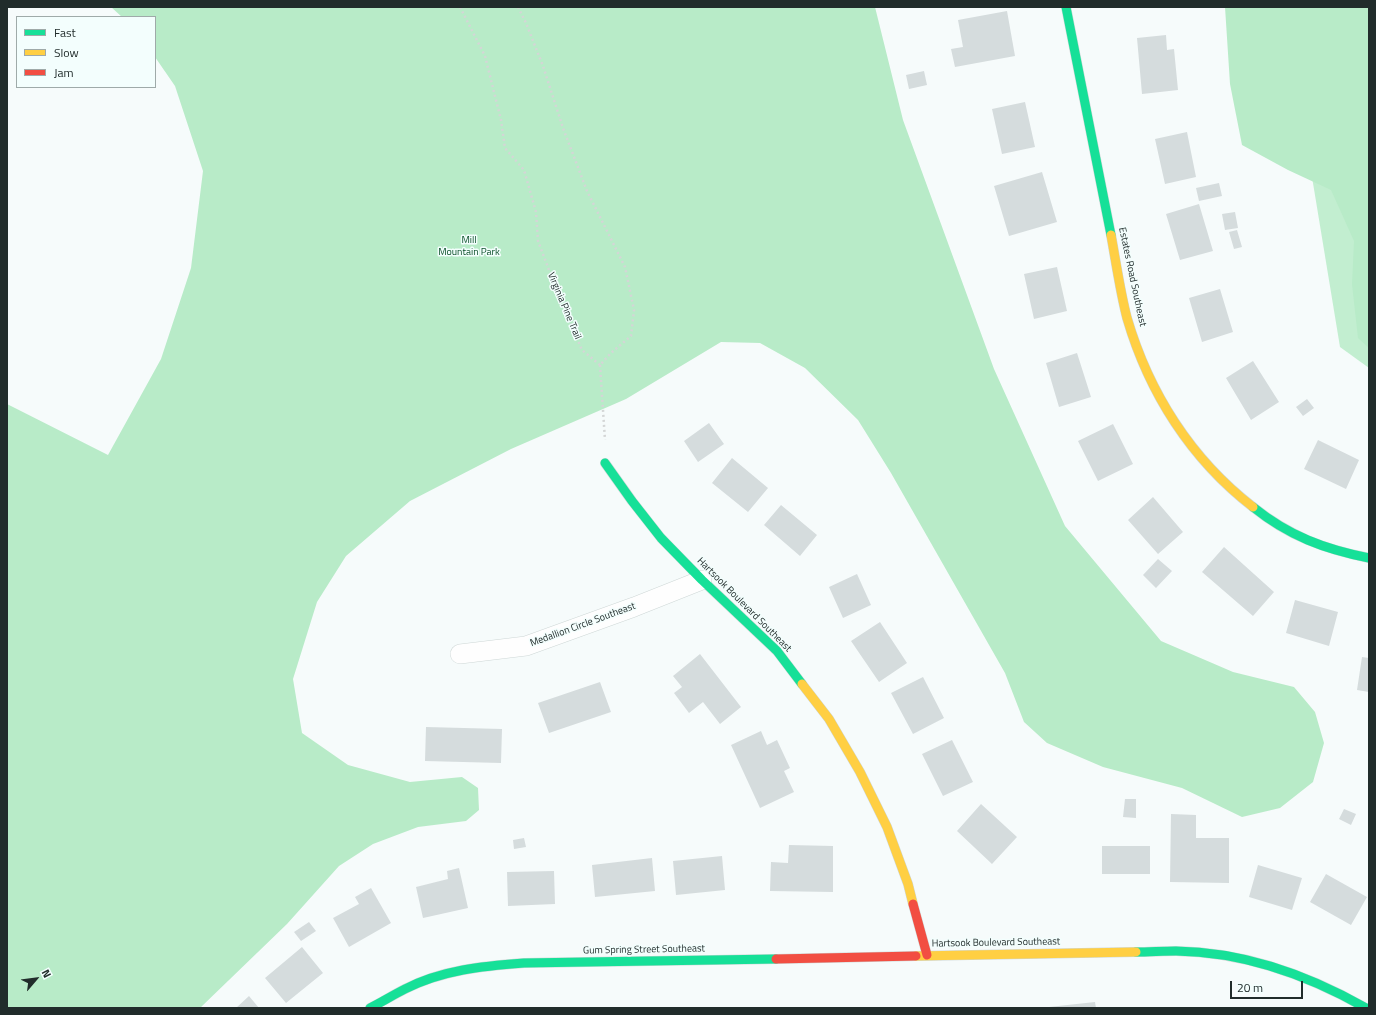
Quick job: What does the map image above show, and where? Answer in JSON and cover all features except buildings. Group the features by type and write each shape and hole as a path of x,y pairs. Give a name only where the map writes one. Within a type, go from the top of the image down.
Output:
{"street":[{"name":"Estates Road Southeast","path":"1066,7 1127,317 1135,343 1152,384 1174,423 1207,466 1232,491 1274,524 1290,532 1323,545 1369,558"},
{"name":"Hartsook Boulevard Southeast","path":"605,463 661,538 702,580 777,651 829,719 860,772 887,827 908,884 927,955 1177,951 1234,958 1271,966 1316,982 1366,1008"},
{"name":"Medallion Circle Southeast","path":"460,654 526,646 634,607 702,580"},
{"name":"Gum Spring Street Southeast","path":"370,1008 406,988 444,974 483,966 524,963 927,955"}],"path":[{"name":"Virginia Pine Trail","path":"460,7 485,56 501,120 505,148 524,170 536,212 538,241 557,292 582,350 600,365"},
{"path":"518,7 543,66 563,128 586,191 625,266 634,310 631,336 611,353 600,365 601,392 605,423 605,463"}],"green space":[{"name":"Mill Mountain Park","path":"111,7 875,7 903,120 994,369 1065,526 1161,641 1233,672 1294,687 1315,712 1324,743 1313,782 1280,808 1242,817 1182,788 1103,767 1047,743 1024,722 1005,673 891,473 858,420 805,368 760,343 721,342 626,399 511,449 410,501 346,556 317,602 293,679 302,733 348,765 410,782 462,777 478,788 479,810 466,821 418,827 373,844 339,866 287,924 200,1008 7,1008 7,404 108,455 161,359 191,268 203,171 175,86 156,58 156,16 121,16"},
{"path":"1225,7 1369,7 1369,348 1358,338 1352,284 1354,241 1331,190 1288,170 1242,145 1230,84"},
{"path":"1284,7 1369,7 1369,368 1340,347"}],"traffic: fast":[{"path":"1066,7 1111,235"},
{"path":"605,463 661,538 702,580 777,651 802,684"},
{"path":"1253,507 1266,517 1294,534 1322,546 1369,558"},
{"path":"1136,952 1201,952 1250,961 1321,985 1366,1008"},
{"path":"370,1008 405,989 433,977 463,970 493,966 524,963 776,959"}],"traffic: slow":[{"path":"1111,235 1127,318 1136,346 1160,398 1175,423 1210,468 1253,507"},
{"path":"802,684 829,719 860,772 887,827 908,884 913,904"},
{"path":"916,956 1136,952"}],"traffic: jam":[{"path":"913,904 927,955"},
{"path":"776,959 916,956"}]}
